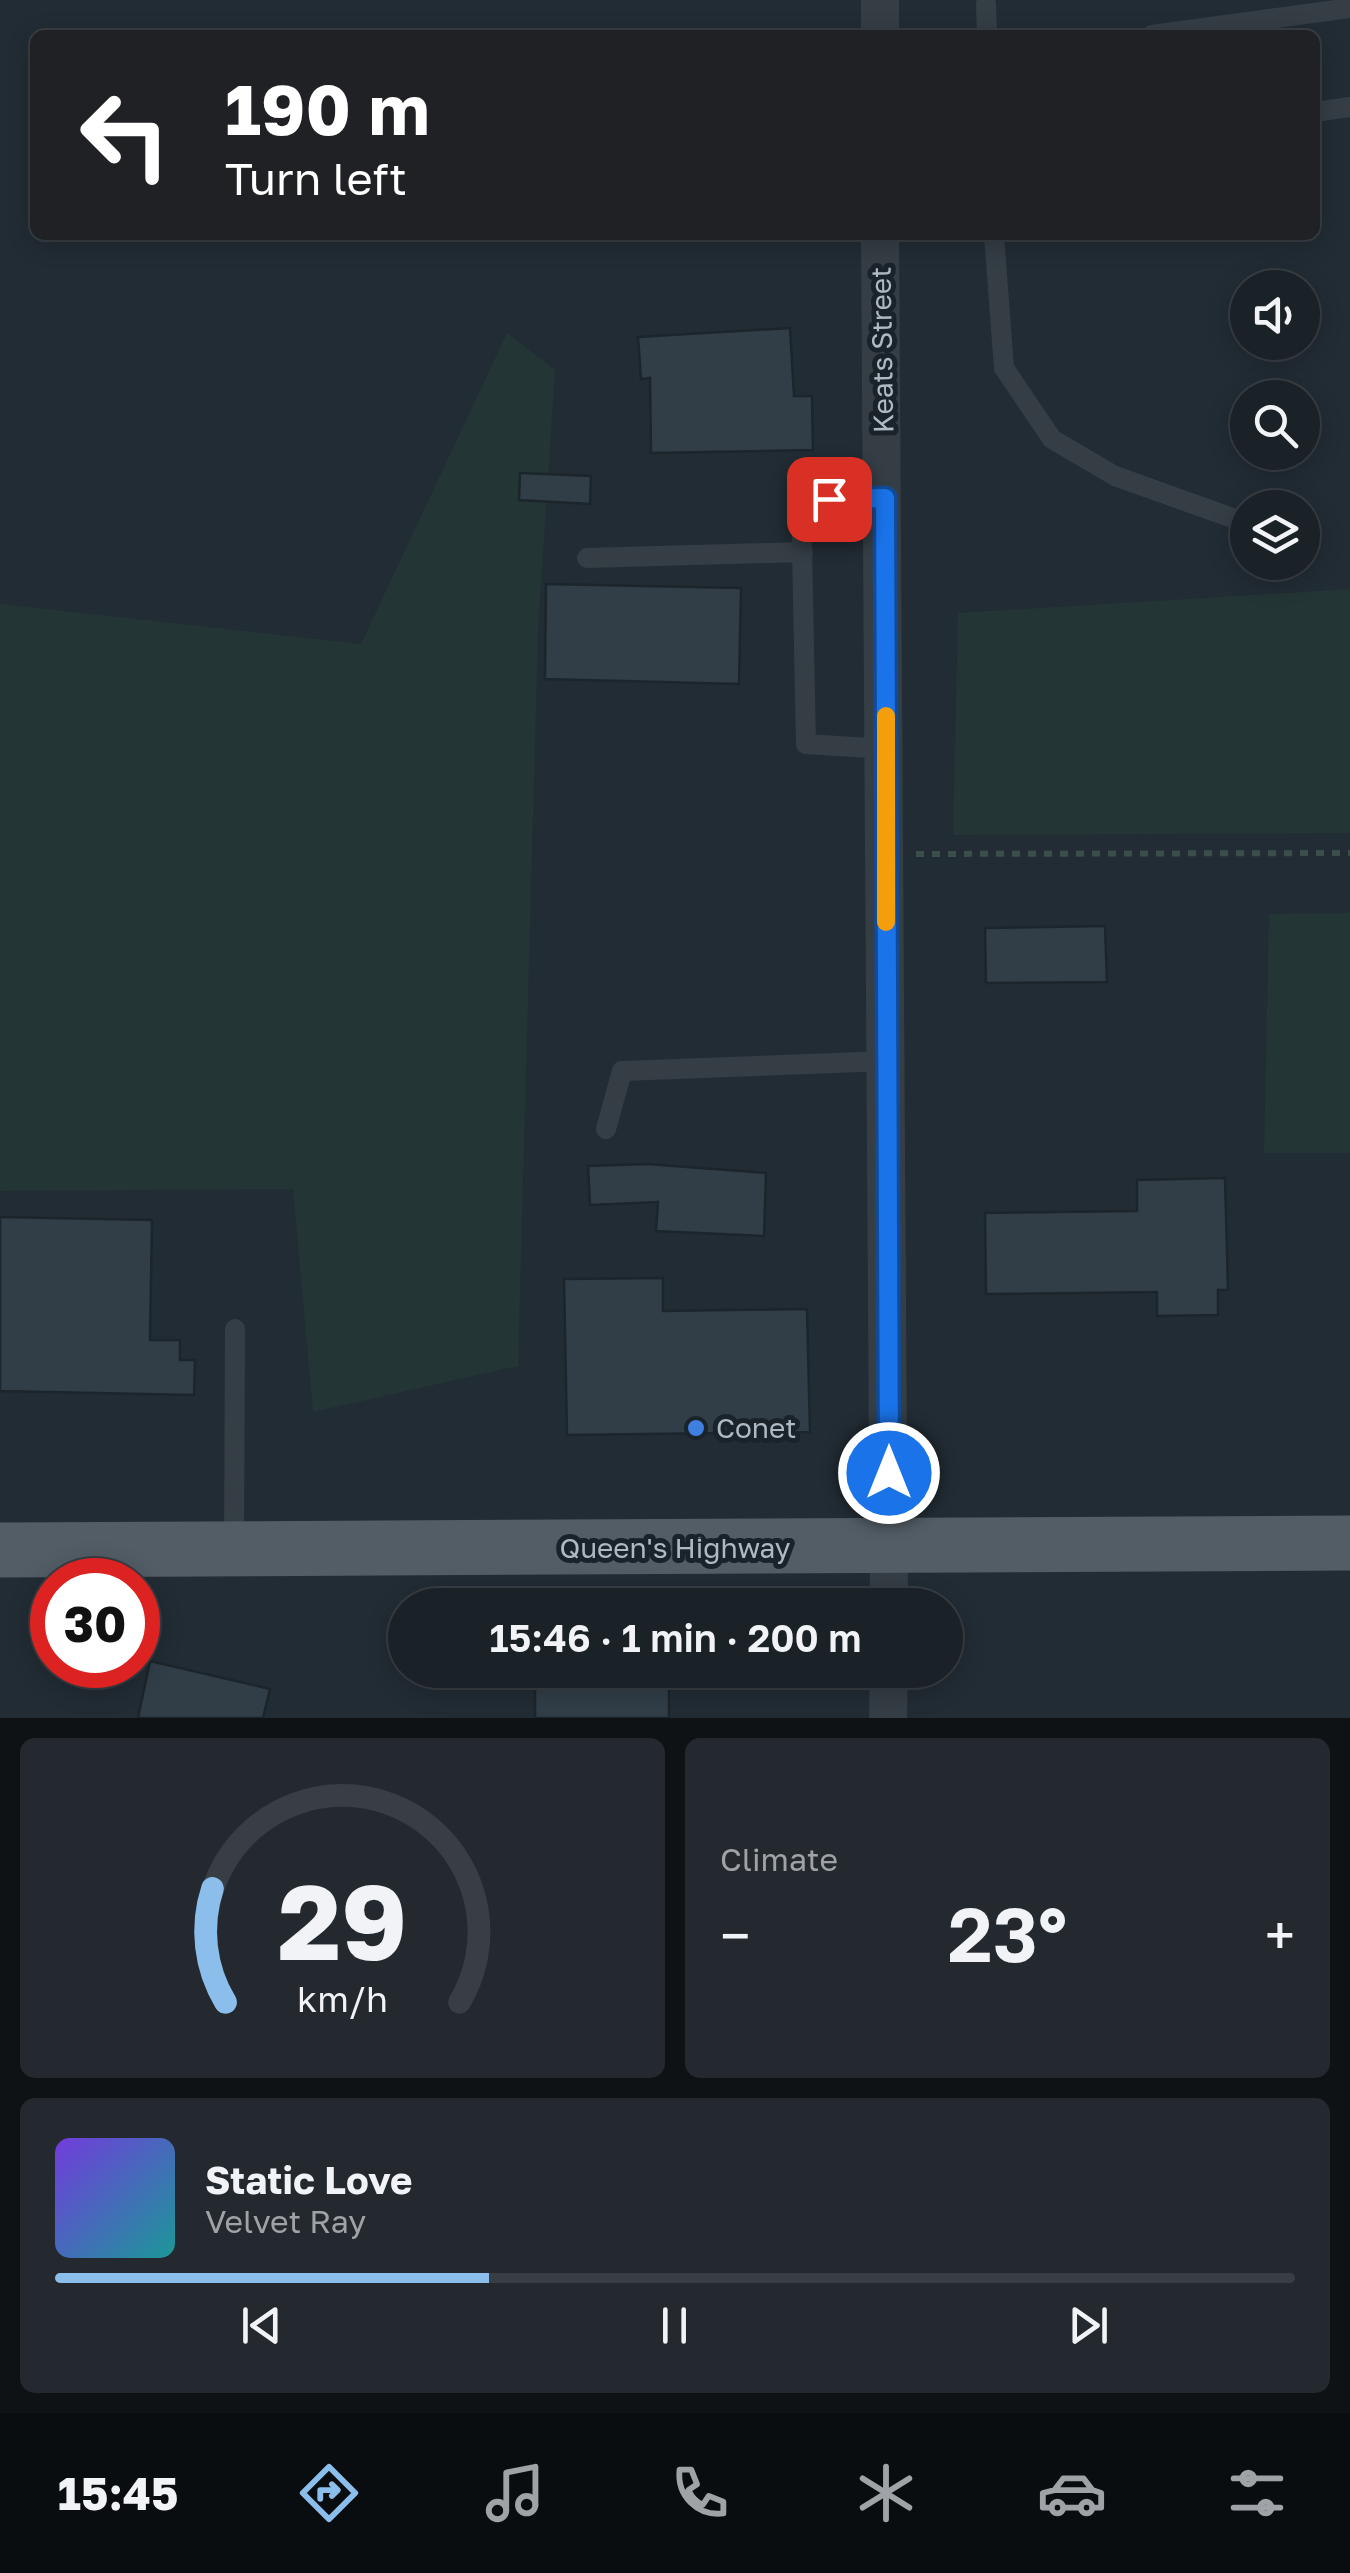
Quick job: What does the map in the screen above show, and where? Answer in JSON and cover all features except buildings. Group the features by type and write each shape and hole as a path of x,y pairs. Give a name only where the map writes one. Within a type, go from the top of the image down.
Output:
{"main road":[{"name":"Queen's Highway","path":"0,1550 1350,1543"}],"street":[{"path":"880,0 880,30"},
{"name":"Keats Street","path":"880,240 885,498 889,1588"},
{"path":"888,1718 889,1688"}],"lane":[{"path":"986,4 986,30"},
{"path":"1189,30 1350,8"},
{"path":"1320,111 1350,107"},
{"path":"994,240 1004,368 1052,439 1114,476 1230,517"},
{"path":"885,498 801,500 806,744 886,749"},
{"path":"587,558 802,552"},
{"path":"606,1129 622,1071 887,1061"},
{"path":"234,1547 235,1328"}],"path":[{"path":"886,854 1350,853"}],"shaded area":[{"path":"507,333 555,370 538,632 518,1366 313,1412 293,1189 0,1191 0,604 361,644"},
{"path":"1350,589 1350,833 953,835 958,613"},
{"path":"1350,913 1350,1153 1264,1153 1269,914"}],"slow traffic":[{"path":"886,716 886,922"}],"place":[{"name":"Conet","path":"696,1428"}],"route":[{"path":"829,499 885,498 889,1473"}]}
